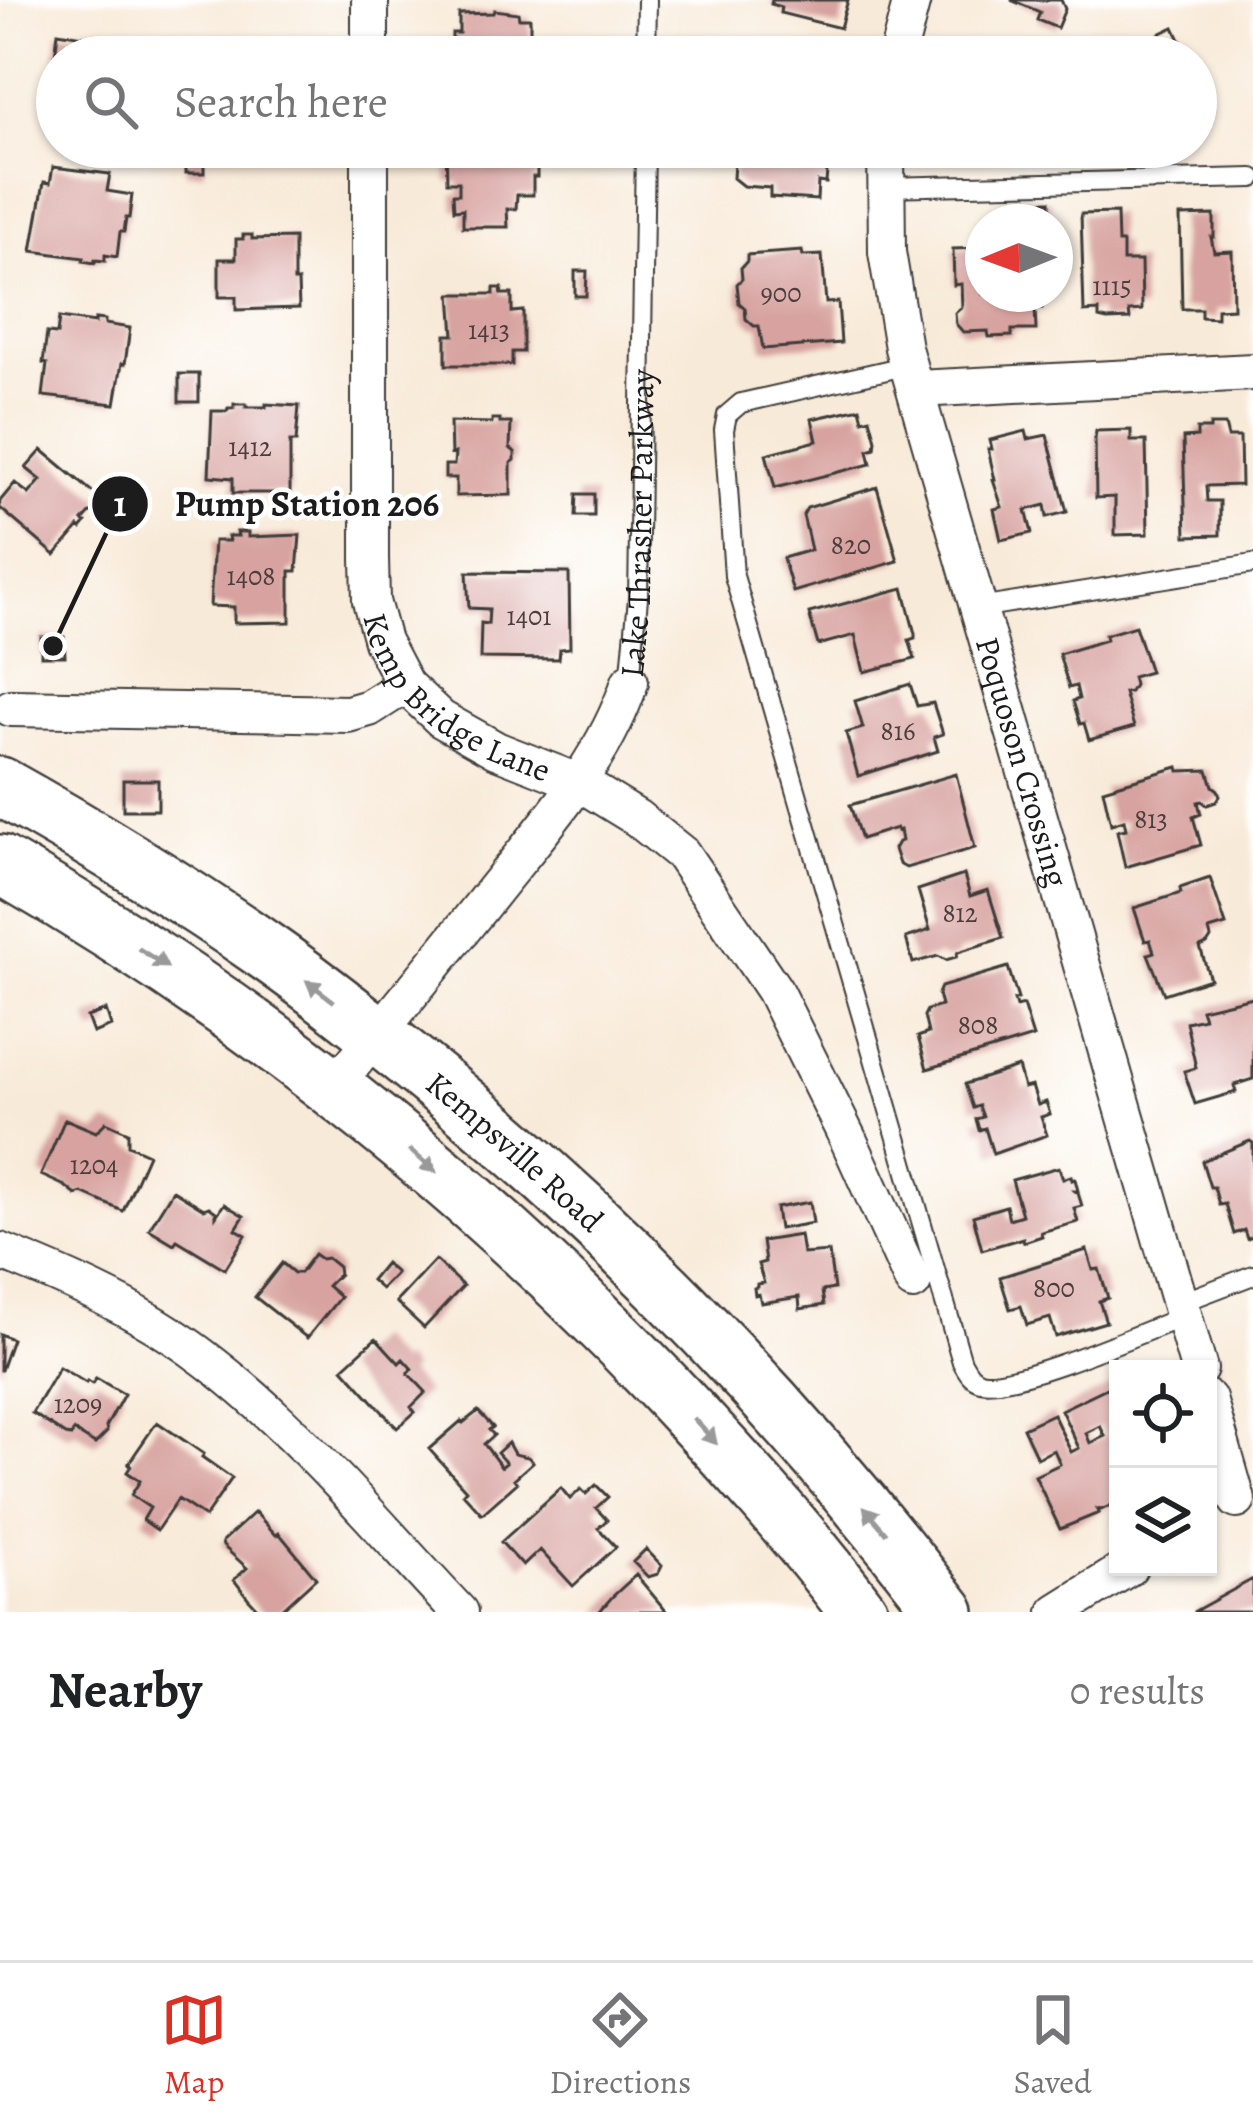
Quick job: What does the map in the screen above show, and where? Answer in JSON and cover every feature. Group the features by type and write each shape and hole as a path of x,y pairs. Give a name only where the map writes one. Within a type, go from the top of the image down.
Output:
{"main road":[{"name":"Kempsville Road","path":"0,786 88,836 305,980 451,1093 540,1170 734,1358 882,1528 946,1612"},
{"name":"Kempsville Road","path":"0,863 191,983 333,1087 453,1185 617,1338 767,1500 859,1612"}],"street":[{"path":"370,0 370,36"},
{"path":"903,36 912,0"},
{"name":"Kemp Bridge Lane","path":"370,168 371,601 382,641 404,685 441,719 496,750 580,783 637,818 682,854 774,990 913,1282"},
{"name":"Poquoson Crossing","path":"885,168 887,252 912,377 1196,1360"},
{"path":"912,377 1253,372"},
{"name":"Lake Thrasher Parkway","path":"333,1087 580,783 620,713 630,682"},
{"path":"11,707 348,714 369,708 404,685"},
{"path":"0,1251 145,1318 223,1373 316,1460 459,1612"},
{"path":"1217,1437 1233,1504"},
{"path":"1057,1612 1115,1576"}],"lane":[{"path":"646,0 646,36"},
{"name":"Lake Thrasher Parkway","path":"630,682 638,598 645,168"},
{"path":"885,188 1253,178"},
{"path":"912,377 741,403 727,415 724,430 734,576 962,1362 973,1378 987,1383 1060,1365 1253,1275"},
{"path":"979,608 1253,563"}],"building":[{"path":"772,0 848,0 840,28 780,13 781,7 771,4"},
{"path":"1011,0 1061,0 1065,9 1057,28 1037,20 1040,12"},
{"path":"459,14 530,18 530,36 452,36 459,33"},
{"path":"1174,27 1178,36 1155,36"},
{"path":"53,168 110,174 107,191 132,195 117,257 105,255 105,261 95,263 32,251 44,182 50,183"},
{"path":"447,168 537,168 533,195 517,195 516,209 507,209 508,227 463,227 463,209 454,210 453,194 459,194 459,182 447,182"},
{"path":"734,168 827,168 826,183 818,182 817,200 770,197 770,188 743,186 733,178"},
{"path":"1050,201 1050,204 1009,204"},
{"path":"1117,213 1123,261 1141,261 1142,310 1129,311 1130,319 1107,320 1099,318 1099,311 1084,312 1081,214"},
{"path":"1214,215 1214,252 1232,251 1233,308 1217,309 1217,318 1201,317 1201,309 1182,309 1180,216"},
{"path":"243,235 294,238 299,308 236,310 236,297 219,297 219,259 236,259 236,239"},
{"path":"953,249 965,249 965,312 1035,312 1036,330 989,337 988,331 963,332 956,324 955,313 962,307 961,284 954,285"},
{"path":"802,251 803,256 822,255 826,303 838,302 841,343 763,349 759,326 746,319 739,303 741,268 747,255"},
{"path":"575,271 587,271 586,296 575,296"},
{"path":"494,288 512,294 512,312 523,311 523,352 512,352 512,365 446,365 446,335 454,335 451,294 494,294"},
{"path":"59,318 105,320 105,324 130,328 115,404 43,396 47,333 57,334"},
{"path":"179,374 199,374 199,402 179,402"},
{"path":"234,404 299,406 296,442 290,442 290,493 233,493 233,478 209,476 212,411 227,411"},
{"path":"860,408 863,420 870,418 876,440 875,448 868,450 871,464 775,488 766,454 817,441 812,419"},
{"path":"492,419 511,423 510,448 515,460 511,463 511,495 456,496 456,478 445,478 445,465 454,465 450,422 492,423"},
{"path":"1210,425 1225,425 1228,437 1240,437 1241,485 1206,486 1207,501 1220,501 1220,535 1186,536 1183,438 1197,437 1197,429 1210,429"},
{"path":"1131,430 1131,441 1146,441 1148,534 1115,535 1115,497 1096,498 1096,431"},
{"path":"1026,431 1028,439 1047,435 1067,512 1047,517 1045,505 1026,510 1032,533 1001,540 994,509 1002,507 993,480 990,440"},
{"path":"42,450 102,500 55,555 0,508 0,501 15,483 29,494 41,480 26,468"},
{"path":"877,487 898,561 793,592 783,558 811,550 803,515 807,508"},
{"path":"577,494 594,494 594,516 576,516"},
{"path":"237,532 248,532 248,537 300,535 297,571 290,571 290,622 234,623 234,607 210,606 214,541 229,541 228,536 238,536"},
{"path":"467,572 569,573 570,648 560,649 559,659 480,658 481,623 488,624 489,609 469,608"},
{"path":"903,588 915,634 909,640 915,659 864,672 855,635 818,645 809,613"},
{"path":"1135,626 1150,672 1132,677 1134,685 1124,693 1134,727 1089,740 1073,701 1079,699 1076,686 1069,688 1059,654"},
{"path":"41,637 64,637 65,656 41,656"},
{"path":"910,684 917,706 933,703 943,734 934,737 938,751 858,776 846,733 863,728 855,701"},
{"path":"1178,767 1179,771 1208,770 1220,796 1207,805 1198,802 1201,814 1193,817 1201,845 1125,867 1117,831 1126,829 1124,820 1111,824 1103,789"},
{"path":"956,774 975,848 906,868 899,864 894,849 902,841 900,830 861,839 850,805"},
{"path":"123,780 158,780 158,810 123,810"},
{"path":"964,875 970,896 988,890 1003,938 946,960 938,956 913,963 906,938 930,930 918,890"},
{"path":"1210,878 1226,925 1209,930 1211,938 1200,947 1210,979 1164,994 1148,954 1154,952 1150,940 1145,941 1134,908"},
{"path":"1008,967 1016,1007 1023,1005 1033,1037 927,1069 918,1037 928,1033 927,1010 941,1006 941,987"},
{"path":"1253,997 1253,1079 1234,1085 1236,1092 1195,1104 1184,1071 1196,1068 1186,1022 1204,1018 1201,1009"},
{"path":"106,1010 111,1026 93,1033 87,1017"},
{"path":"1018,1067 1024,1088 1032,1086 1038,1105 1046,1102 1050,1114 1041,1117 1047,1135 993,1154 985,1128 979,1130 976,1119 983,1117 979,1106 973,1108 965,1084"},
{"path":"65,1119 96,1132 106,1122 128,1132 128,1145 148,1154 123,1211 82,1193 76,1195 41,1175"},
{"path":"1250,1141 1253,1237 1247,1239 1244,1230 1234,1234 1225,1204 1219,1205 1202,1161"},
{"path":"1059,1167 1063,1179 1075,1179 1082,1206 1074,1208 1078,1222 1024,1242 1023,1238 982,1250 973,1216 1006,1206 1009,1219 1022,1215 1012,1180"},
{"path":"173,1190 204,1209 209,1207 216,1216 224,1204 244,1216 236,1229 246,1235 225,1269 149,1229"},
{"path":"810,1202 813,1223 779,1229 776,1208"},
{"path":"800,1235 803,1254 829,1252 834,1289 822,1291 824,1305 800,1309 799,1297 761,1303 754,1288 764,1283 758,1264 765,1262 762,1241"},
{"path":"1087,1250 1108,1298 1099,1301 1106,1322 1056,1337 1050,1318 1027,1325 1021,1306 1010,1309 1000,1277"},
{"path":"314,1254 338,1267 339,1274 327,1286 340,1297 307,1338 255,1297 282,1263 300,1273"},
{"path":"435,1260 463,1286 424,1328 396,1302"},
{"path":"385,1263 396,1273 381,1289 371,1280"},
{"path":"0,1334 12,1339 1,1370 0,1370"},
{"path":"376,1338 399,1363 403,1359 412,1369 408,1373 426,1392 411,1407 415,1412 397,1428 343,1368"},
{"path":"59,1367 86,1383 93,1384 96,1378 124,1394 107,1432 95,1444 74,1431 66,1435 32,1413"},
{"path":"1109,1387 1109,1506 1060,1529 1035,1476 1060,1464 1054,1450 1037,1458 1023,1428 1053,1414 1071,1452 1079,1448 1061,1410","holes":["1100,1426 1105,1436 1090,1443 1086,1433"]},
{"path":"478,1411 493,1427 489,1430 494,1435 484,1444 501,1467 506,1463 497,1453 508,1443 514,1454 533,1462 482,1514 429,1449"},
{"path":"157,1422 232,1478 205,1517 178,1499 157,1530 143,1520 150,1508 131,1495 140,1481 127,1472"},
{"path":"596,1485 608,1497 596,1508 607,1520 598,1528 616,1547 573,1586 540,1550 523,1566 501,1542 561,1488 570,1499"},
{"path":"255,1512 316,1578 279,1612 261,1612 248,1598 234,1580 247,1568 222,1542"},
{"path":"646,1549 662,1566 658,1574 648,1577 633,1562"},
{"path":"636,1575 667,1612 599,1612 612,1597"},
{"path":"1253,1579 1253,1612 1193,1612"}],"place":[{"name":"Pump Station 206","path":"53,646"}]}
